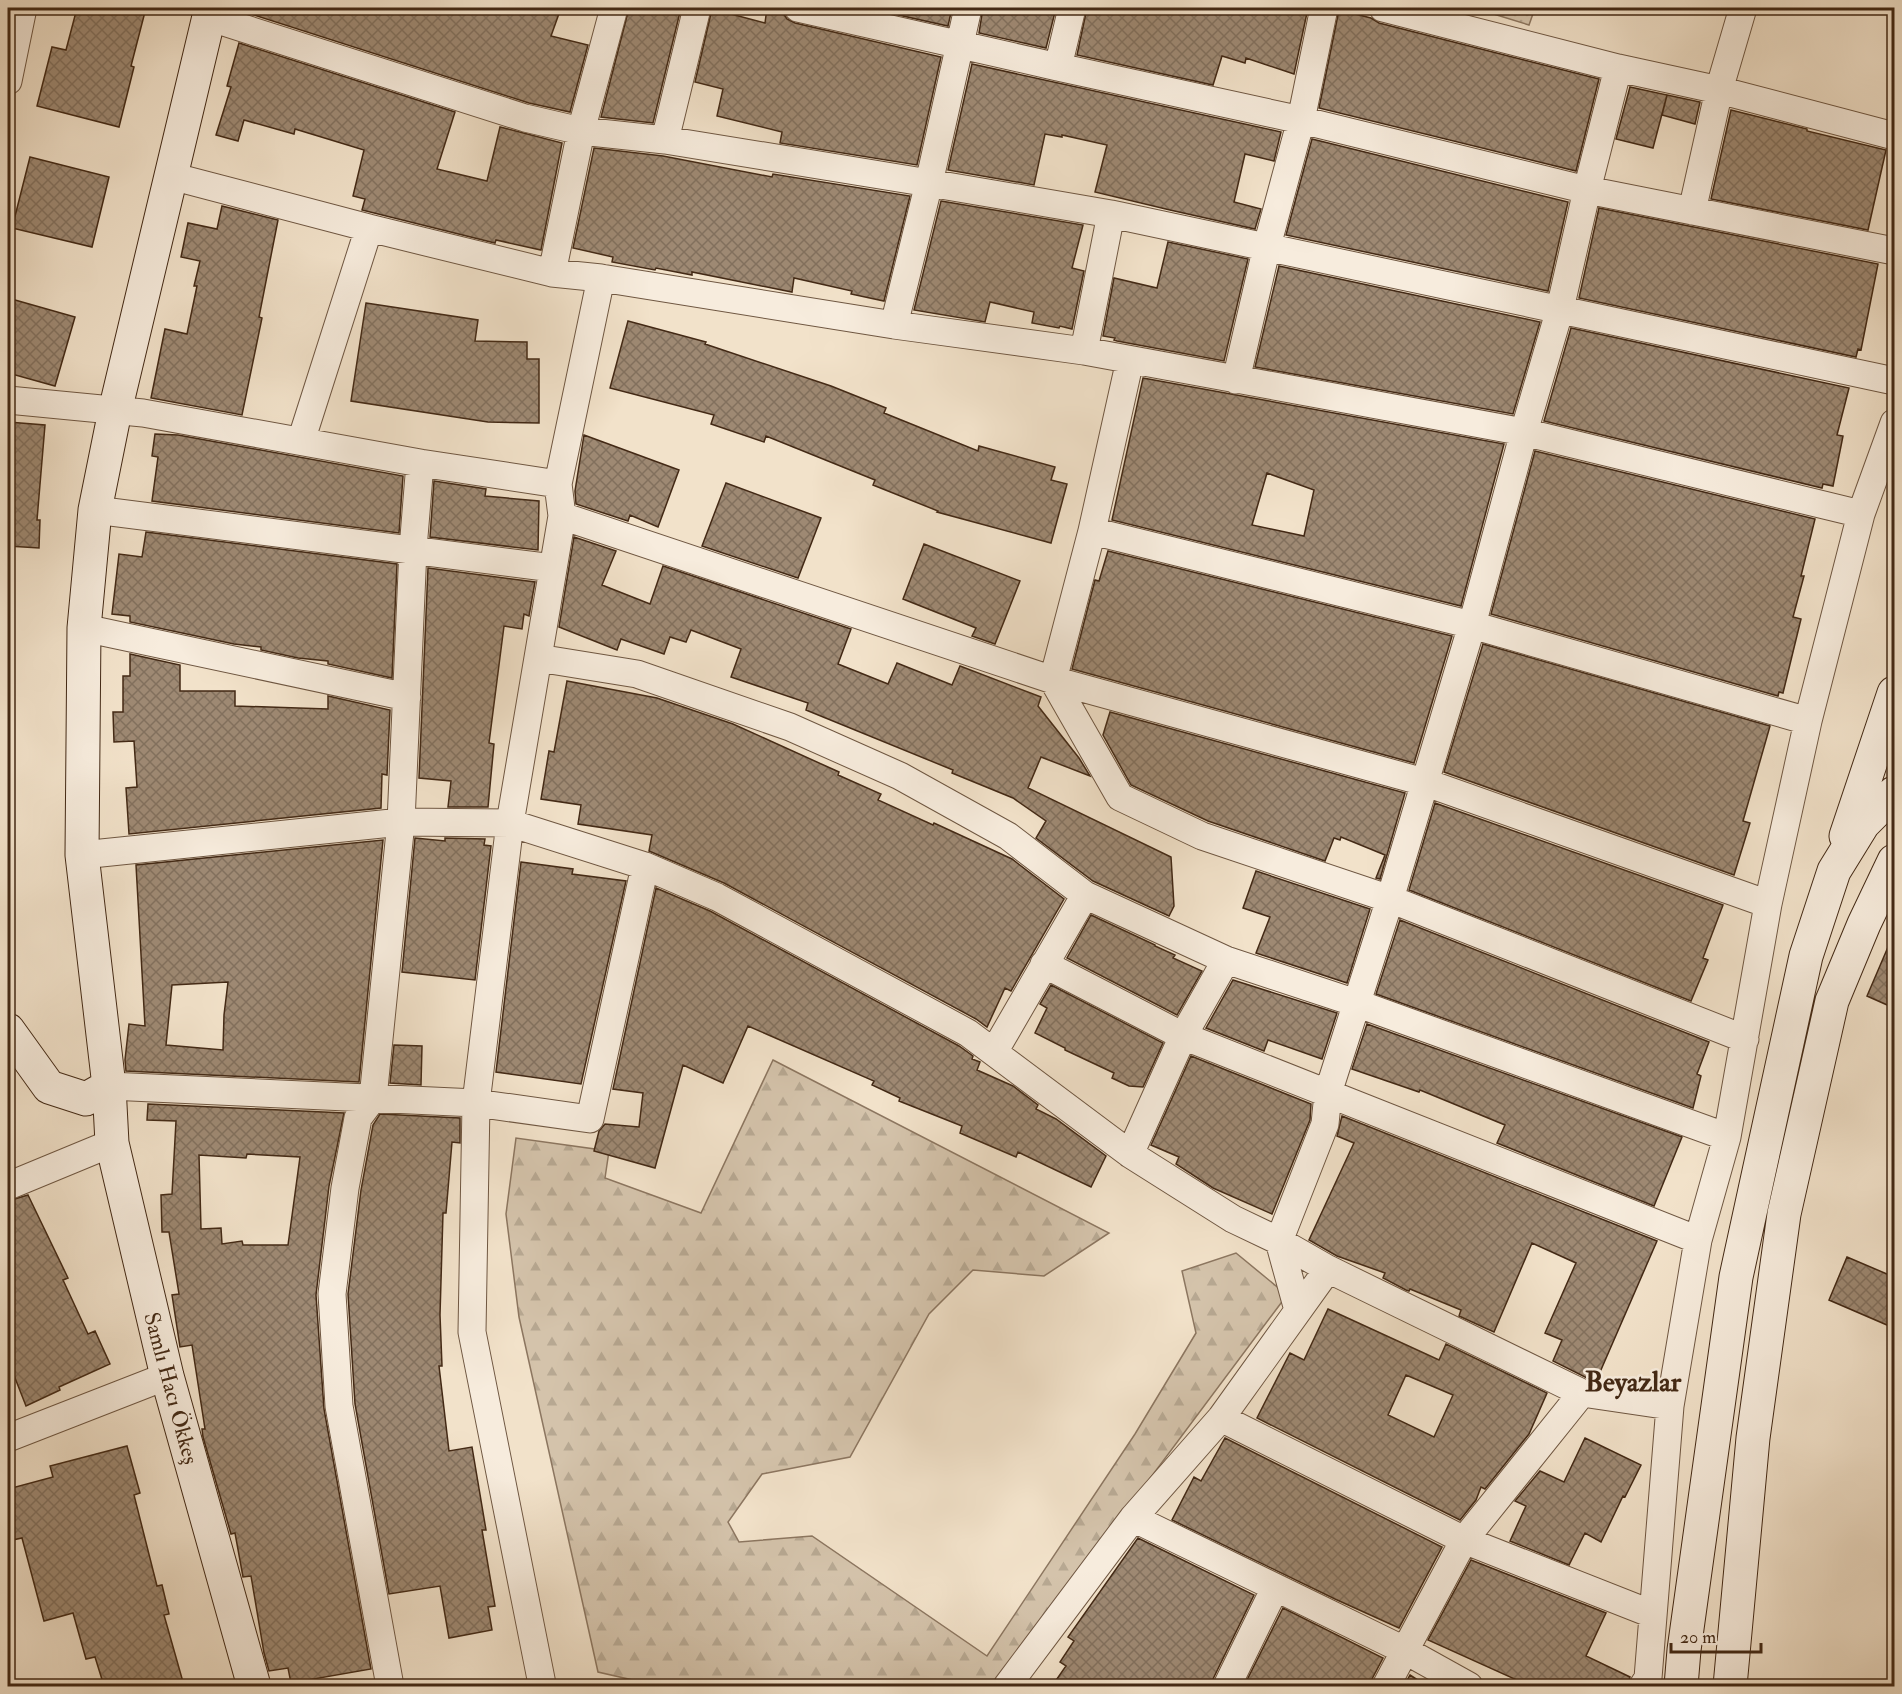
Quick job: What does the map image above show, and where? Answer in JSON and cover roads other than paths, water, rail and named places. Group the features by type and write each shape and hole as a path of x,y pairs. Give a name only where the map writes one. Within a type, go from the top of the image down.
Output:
{"street":[{"path":"8,81 23,8"},
{"path":"552,273 581,131 614,8"},
{"path":"665,140 697,8"},
{"path":"798,8 1301,120 1587,190 1894,251"},
{"path":"894,326 968,8"},
{"path":"1058,67 1072,8"},
{"path":"1236,380 1267,246 1301,120 1324,8"},
{"path":"1383,8 1618,68 1719,90 1894,136"},
{"path":"1692,211 1719,90 1743,8"},
{"path":"210,12 525,118 581,131 665,140 1111,214 1894,381"},
{"name":"Samlı Hacı Ökkeş","path":"210,12 115,411 95,510 84,628 82,855 109,1086 112,1143 167,1376 254,1686"},
{"path":"1298,1310 1279,1241 1325,1124 1328,1093 1390,899 1472,625 1560,309 1618,68"},
{"path":"171,176 552,273 601,278 894,326 1084,351 1524,432 1861,514"},
{"path":"1084,351 1111,214"},
{"path":"301,441 369,228"},
{"path":"539,1686 472,1332 476,1103 510,823 562,516 558,483 601,278"},
{"path":"1130,360 1092,531 1053,680 1120,797 1202,836 1390,899 1745,1039"},
{"path":"8,400 143,413 420,464 558,483"},
{"path":"1643,1686 1648,1678 1670,1406 1698,1240 1727,1137 1768,904 1808,721 1861,514 1894,423"},
{"path":"390,1686 339,1406 332,1294 345,1188 358,1118 373,1098 401,822 413,549 420,464"},
{"path":"95,510 553,568"},
{"path":"562,516 1053,680 1424,782 1768,904"},
{"path":"1092,531 1472,625 1808,721"},
{"path":"84,628 407,697"},
{"path":"538,657 637,674 790,727 900,776 1008,836 1085,895 1226,960 1356,1003 1727,1137"},
{"path":"1682,1686 1685,1639 1736,1277 1806,956 1894,693"},
{"path":"1834,871 1863,824 1894,793"},
{"path":"82,855 401,822 510,823 645,866 717,897 968,1033 1130,1155 1233,1219 1279,1241 1328,1269 1582,1393 1670,1406"},
{"path":"1730,1686 1753,1438 1784,1214 1832,1001 1864,924 1894,861"},
{"path":"8,1030 49,1087 86,1099 109,1086 476,1103 590,1119 645,866"},
{"path":"994,1052 1085,895"},
{"path":"1130,1155 1183,1036 1226,960"},
{"path":"1044,964 1183,1036 1698,1240"},
{"path":"8,1186 112,1143"},
{"path":"1006,1686 1133,1518 1221,1418 1328,1269"},
{"path":"8,1438 167,1376"},
{"path":"1386,1686 1464,1540 1582,1393"},
{"path":"1221,1418 1464,1540 1652,1614"},
{"path":"1133,1518 1406,1651 1469,1686"},
{"path":"1227,1686 1275,1588"}],"district":[{"name":"Beyazlar","path":"1633,1381"}]}
